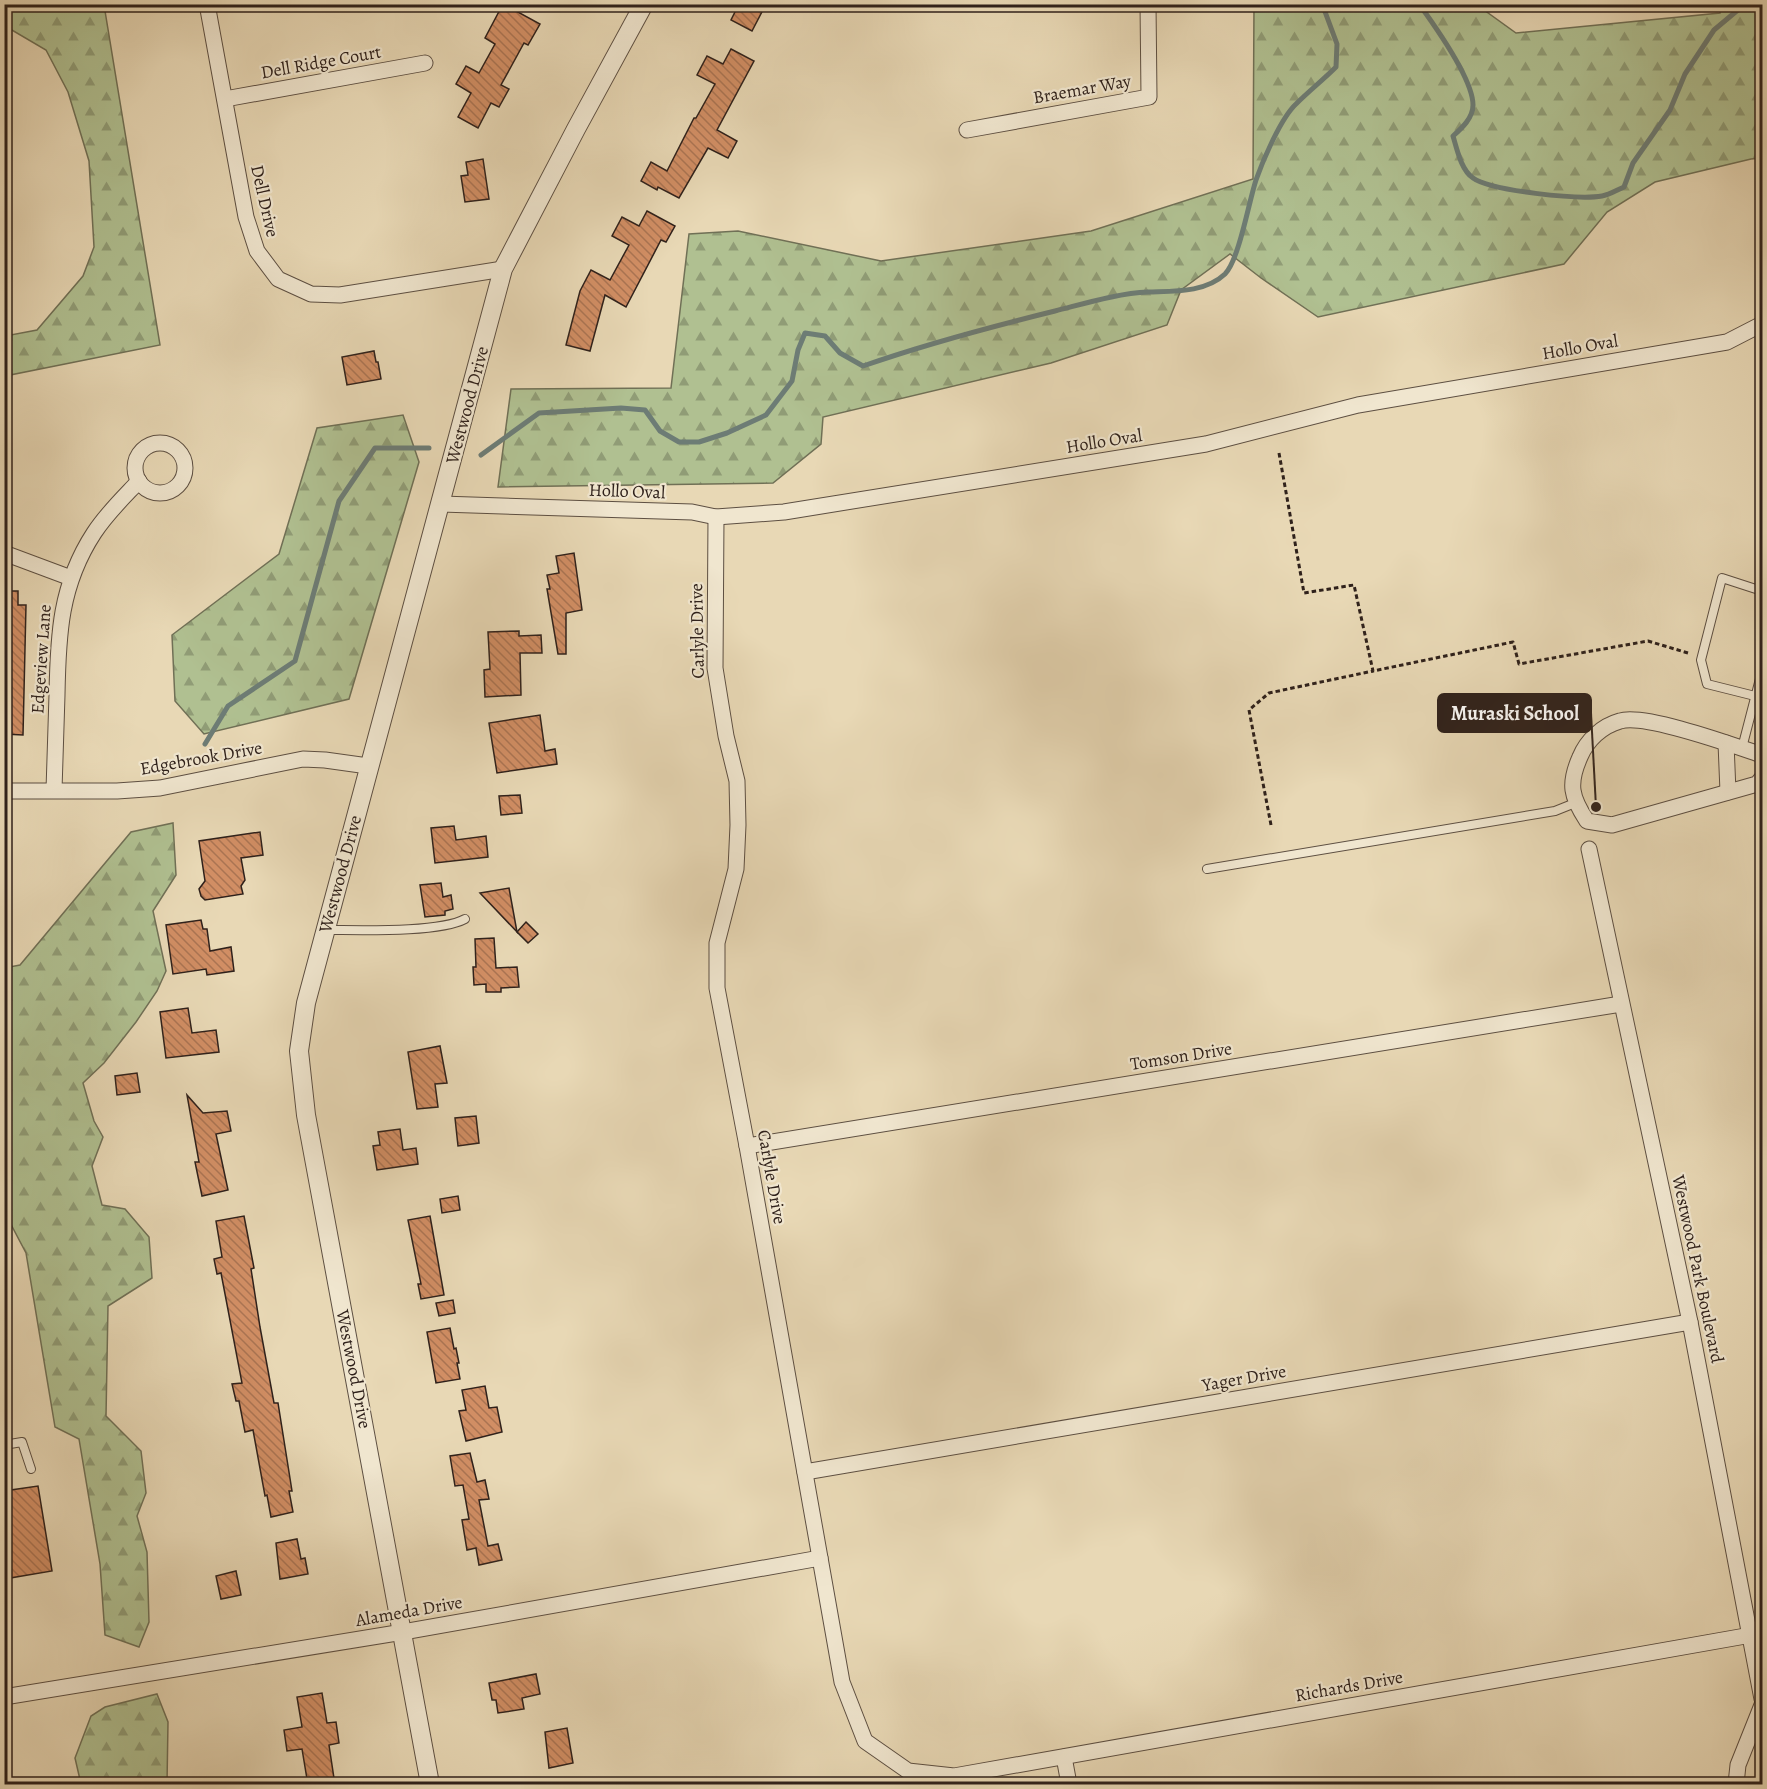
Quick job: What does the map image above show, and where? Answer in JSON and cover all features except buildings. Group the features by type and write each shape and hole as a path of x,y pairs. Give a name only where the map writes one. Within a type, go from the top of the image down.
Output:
{"street":[{"name":"Dell Drive","path":"207,4 246,217 257,250 278,279 311,294 340,295 503,269"},
{"name":"Westwood Drive","path":"430,1785 306,1115 299,1051 306,1003 325,930 503,269 644,4"},
{"name":"Braemar Way","path":"966,130 1149,97 1148,4"},
{"name":"Dell Ridge Court","path":"225,99 424,63"},
{"name":"Hollo Oval","path":"441,504 692,512 716,517 784,512 1206,444 1358,405 1727,342 1762,324"},
{"name":"Edgeview Lane","path":"54,790 58,644 63,606 71,578 103,519 139,481"},
{"name":"Carlyle Drive","path":"716,517 715,668 726,736 737,781 738,825 736,869 717,943 717,988 842,1682 865,1741 908,1771 954,1776"},
{"path":"4,553 71,578"},
{"path":"1762,755 1644,720 1622,720 1601,729 1583,750 1572,774 1575,803 1587,821 1612,825 1757,784 1762,778"},
{"path":"1726,743 1728,792"},
{"name":"Edgebrook Drive","path":"4,791 117,791 168,787 303,759 368,766"},
{"name":"Westwood Park Boulevard","path":"1589,849 1690,1322 1762,1699"},
{"name":"Tomson Drive","path":"747,1146 1621,1004"},
{"name":"Yager Drive","path":"805,1472 1690,1322"},
{"name":"Alameda Drive","path":"4,1697 403,1632 820,1558"},
{"name":"Richards Drive","path":"954,1776 1751,1635"},
{"path":"1736,1785 1738,1765 1762,1705"},
{"path":"1064,1756 1069,1785"}],"lane":[{"path":"1755,696 1707,684 1701,660 1722,578 1762,591"},
{"path":"1742,748 1762,671"},
{"path":"1207,868 1555,812 1575,803"},
{"path":"325,930 426,927 448,925 465,919"},
{"path":"4,1445 22,1442 31,1469"}],"path":[{"path":"1279,453 1304,593 1354,585 1373,671"},
{"path":"1271,825 1249,710 1269,693 1513,642 1519,664 1648,641 1688,653"}],"green space":[{"path":"5,4 104,5 160,345 5,376 5,336 37,330 83,276 94,247 89,161 68,92 46,50 5,26"},
{"path":"1254,5 1477,5 1516,33 1720,13 1720,5 1762,5 1762,158 1655,182 1607,212 1564,264 1318,317 1230,254 1181,290 1167,325 1051,363 823,417 821,444 773,483 498,487 511,389 671,388 689,234 738,231 881,261 1091,231 1253,179"},
{"path":"403,415 419,462 349,699 204,734 175,701 172,635 279,554 317,428"},
{"path":"173,823 176,875 153,911 166,971 157,991 136,1022 104,1063 83,1083 94,1121 103,1137 92,1166 102,1205 125,1209 149,1237 152,1278 108,1306 106,1416 141,1451 146,1493 137,1516 147,1552 149,1622 139,1647 105,1635 100,1564 79,1439 55,1427 26,1253 5,1213 4,968 20,965 131,832"},
{"path":"157,1694 168,1722 167,1784 81,1784 75,1758 91,1716 105,1707"}],"waterway":[{"path":"481,455 539,413 621,408 645,410 660,431 679,442 699,442 727,433 766,415 792,381 798,350 805,333 825,336 840,353 863,366 958,336 1101,299 1125,294 1188,290 1208,285 1225,274 1230,267 1243,230 1256,180 1268,151 1290,110 1336,67 1337,44 1324,9 1328,4"},
{"path":"1419,4 1452,53 1471,94 1473,110 1463,126 1453,136 1465,170 1473,178 1498,187 1591,197 1605,195 1624,187 1633,163 1670,110 1685,74 1714,30 1745,4"},
{"path":"205,744 228,706 295,661 339,501 375,448 429,448"}],"place":[{"name":"Muraski School","path":"1596,807"}]}
